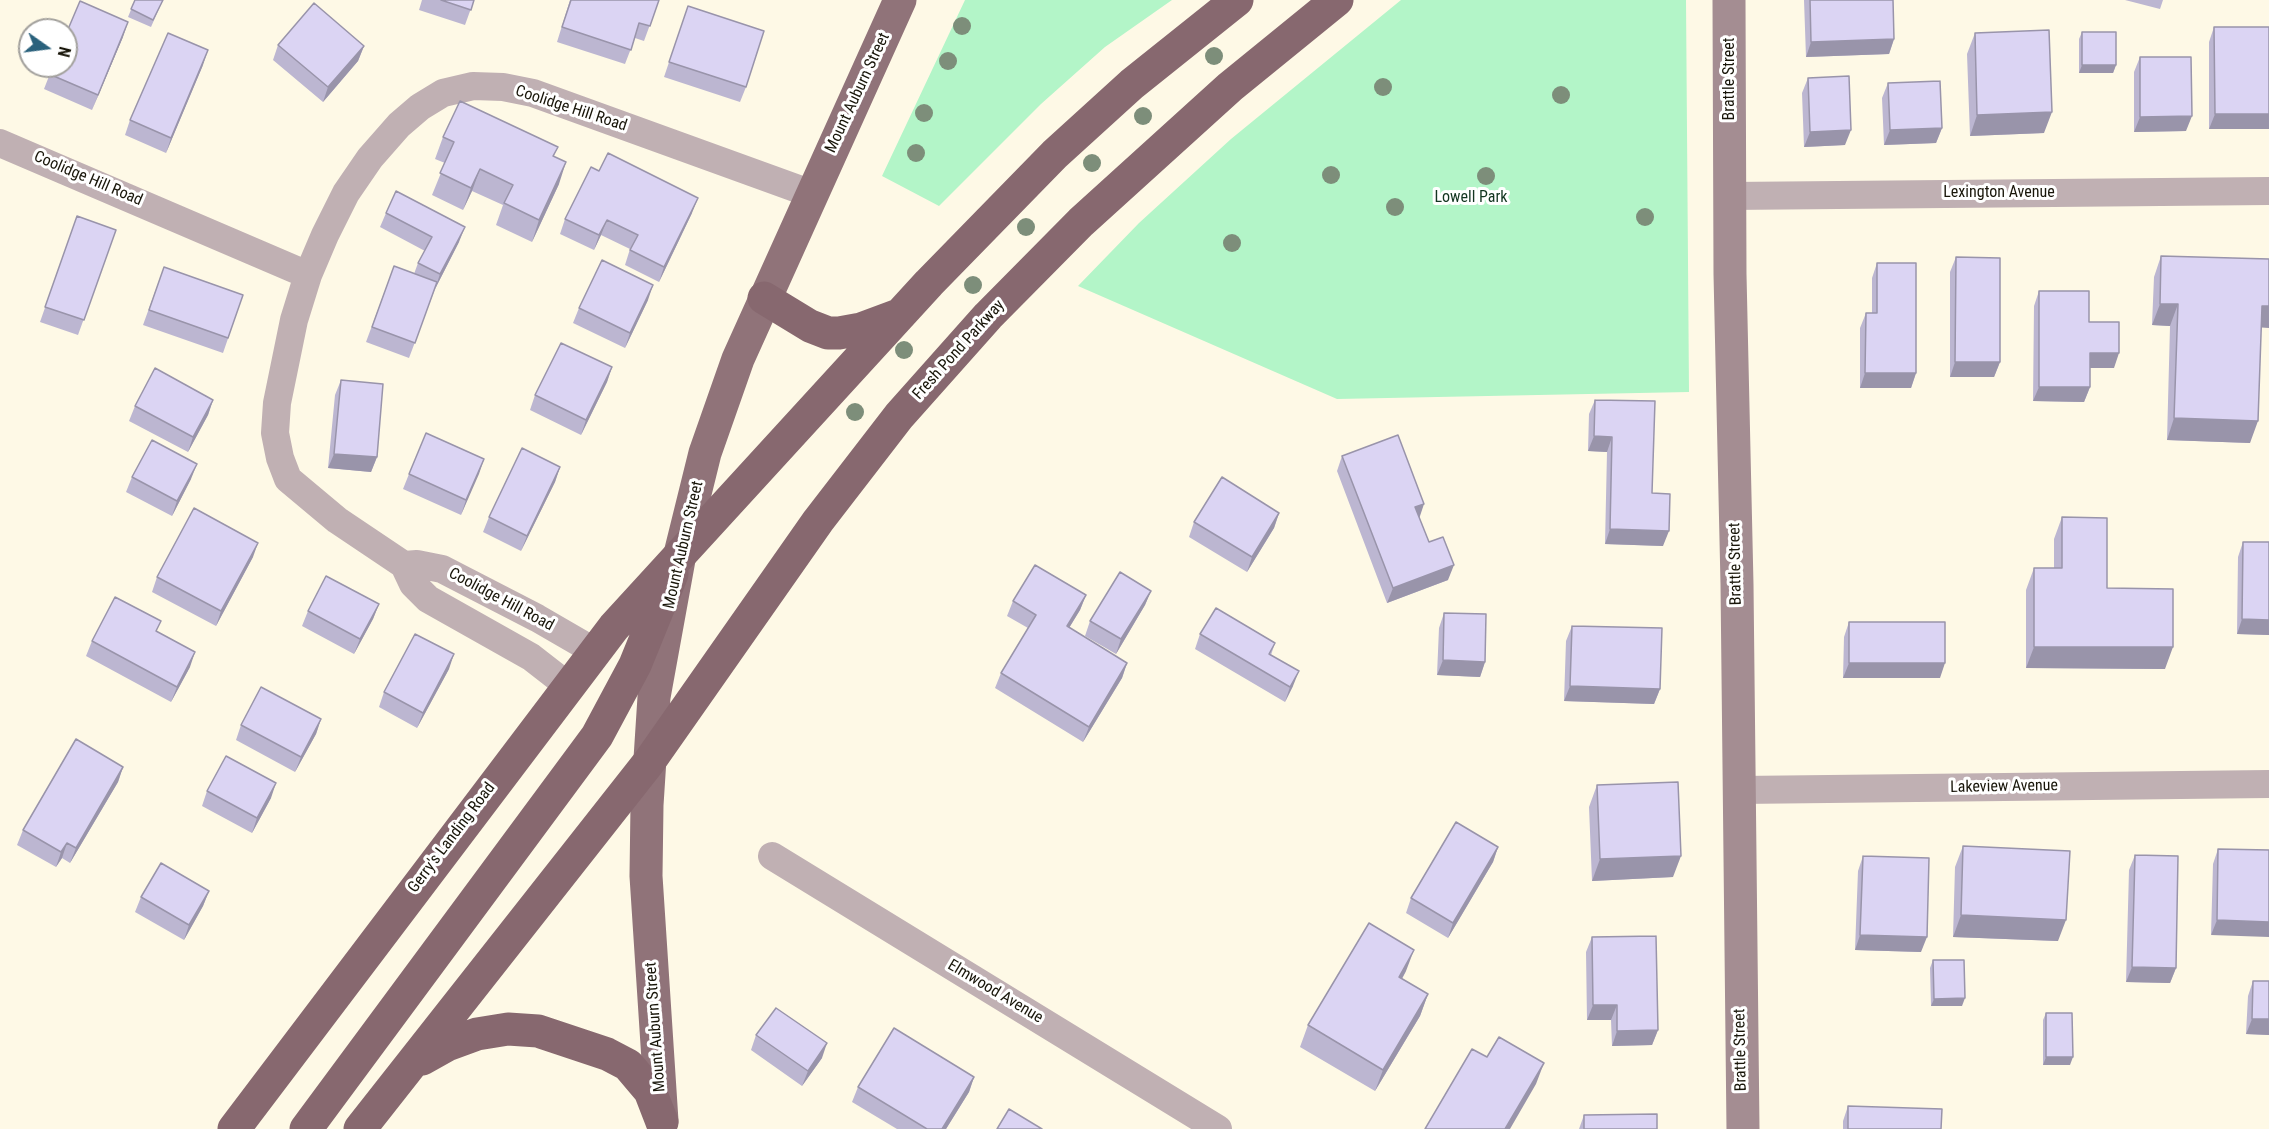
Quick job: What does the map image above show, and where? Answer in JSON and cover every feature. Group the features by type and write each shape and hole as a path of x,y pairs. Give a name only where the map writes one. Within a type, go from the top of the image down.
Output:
{"highway":[{"path":"306,1129 597,736 635,665 680,554 900,314 1055,154 1098,113 1237,0"},
{"name":"Fresh Pond Parkway","path":"649,762 824,513 899,416 965,341 1030,272 1129,178 1230,87 1337,0"},
{"path":"764,298 810,326 828,333 861,329 900,314"},
{"name":"Gerry's Landing Road","path":"234,1129 567,685 680,554"},
{"path":"360,1129 649,762"},
{"path":"404,1073 418,1061 462,1038 508,1029 538,1031 608,1054 628,1065 650,1091 662,1125"}],"main road":[{"name":"Mount Auburn Street","path":"662,1125 646,876 649,762 659,661 680,554 716,419 738,359 900,0"},
{"name":"Brattle Street","path":"1729,0 1743,1129"}],"street":[{"name":"Coolidge Hill Road","path":"567,685 531,657 428,599 413,584 404,565 305,495 288,478 280,458 275,433 282,367 308,275 346,193 377,149 420,107 443,93 473,86 503,87 533,93 812,194"},
{"name":"Coolidge Hill Road","path":"0,143 308,275"},
{"name":"Lexington Avenue","path":"1730,196 2269,191"},
{"name":"Coolidge Hill Road","path":"404,565 417,564 442,569 537,618 594,651"},
{"name":"Lakeview Avenue","path":"1740,790 2269,784"},
{"name":"Elmwood Avenue","path":"772,856 1218,1129"}],"green space":[{"path":"965,0 1172,0 1105,47 1041,104 939,206 882,176"},
{"name":"Lowell Park","path":"1401,0 1686,0 1689,392 1337,399 1078,286 1139,223 1231,139"}],"building":[{"path":"135,0 163,0 153,20 131,9"},
{"path":"441,0 474,0 471,10"},
{"path":"571,0 659,0 650,26 639,23 631,50 562,27"},
{"path":"1810,0 1893,0 1894,39 1811,42"},
{"path":"80,1 128,22 98,95 58,78 78,78 78,18 73,18"},
{"path":"314,3 364,46 328,87 278,45"},
{"path":"688,6 764,31 746,87 669,62"},
{"path":"2214,27 2269,27 2269,114 2215,114"},
{"path":"2049,30 2052,112 1977,115 1975,33"},
{"path":"2082,32 2116,32 2116,65 2082,65"},
{"path":"168,33 208,50 171,138 130,120"},
{"path":"2140,57 2191,57 2192,116 2140,117"},
{"path":"1849,76 1851,130 1810,132 1808,78"},
{"path":"1940,81 1942,128 1890,130 1888,83"},
{"path":"460,101 558,147 553,156 566,162 539,220 504,203 513,185 480,169 471,188 440,173 454,142 443,137"},
{"path":"608,153 698,198 664,267 630,250 638,235 607,220 599,235 565,219 591,167 599,171"},
{"path":"396,191 465,227 440,274 418,263 432,237 386,213"},
{"path":"77,216 116,230 84,320 45,307"},
{"path":"2161,256 2269,259 2269,306 2262,306 2258,421 2174,418 2178,304 2160,304"},
{"path":"1956,257 2000,258 2000,362 1955,362"},
{"path":"602,260 653,285 630,333 579,308"},
{"path":"1877,263 1916,263 1916,373 1865,373 1866,313 1877,313"},
{"path":"394,266 437,282 415,343 372,327"},
{"path":"164,267 243,295 228,338 149,310"},
{"path":"2039,291 2089,291 2089,322 2119,322 2119,353 2090,353 2090,387 2039,387"},
{"path":"561,343 612,367 586,420 535,395"},
{"path":"155,368 213,400 193,437 135,406"},
{"path":"341,380 383,384 377,457 334,454"},
{"path":"1595,400 1655,401 1652,493 1670,494 1669,531 1610,529 1612,437 1594,436"},
{"path":"426,433 484,459 466,500 409,474"},
{"path":"1398,435 1424,504 1415,507 1429,542 1443,537 1454,565 1393,588 1342,456"},
{"path":"152,440 197,464 177,501 132,477"},
{"path":"522,448 560,467 527,536 489,517"},
{"path":"1222,477 1279,513 1252,557 1194,522"},
{"path":"194,508 258,543 221,611 157,577"},
{"path":"2062,517 2107,518 2107,588 2173,589 2173,647 2034,647 2034,568 2062,568"},
{"path":"2243,542 2269,542 2269,620 2242,619"},
{"path":"1035,565 1086,595 1067,626 1127,663 1089,727 1001,673 1036,615 1013,601"},
{"path":"1120,572 1151,591 1121,639 1090,621"},
{"path":"326,576 379,604 360,639 308,611"},
{"path":"115,597 161,621 156,631 195,652 177,687 92,641"},
{"path":"1216,608 1275,643 1269,654 1299,671 1290,687 1200,634"},
{"path":"1444,613 1486,614 1485,662 1443,660"},
{"path":"1849,622 1945,622 1945,663 1849,663"},
{"path":"1572,626 1662,628 1660,689 1570,686"},
{"path":"415,634 454,654 423,713 384,692"},
{"path":"261,687 321,719 301,757 241,725"},
{"path":"76,739 123,767 76,848 67,843 61,852 23,830"},
{"path":"226,756 276,783 257,818 207,791"},
{"path":"1678,782 1681,856 1600,859 1597,785"},
{"path":"1456,822 1498,847 1453,923 1411,898"},
{"path":"1963,846 2070,851 2066,920 1961,915"},
{"path":"2218,849 2269,850 2269,922 2217,920"},
{"path":"2135,855 2178,856 2176,968 2132,967"},
{"path":"1863,856 1929,858 1927,937 1860,935"},
{"path":"161,863 209,891 189,925 141,897"},
{"path":"1369,923 1414,950 1399,977 1428,994 1383,1070 1308,1025"},
{"path":"1656,936 1658,1030 1617,1031 1617,1005 1593,1005 1592,937"},
{"path":"1933,960 1964,960 1965,998 1934,999"},
{"path":"2253,981 2269,981 2269,1019 2252,1019"},
{"path":"776,1008 827,1043 808,1071 756,1035"},
{"path":"2046,1013 2072,1013 2073,1057 2046,1057"},
{"path":"894,1028 974,1077 942,1129 927,1129 858,1087"},
{"path":"1499,1037 1544,1063 1505,1129 1425,1129 1472,1049 1487,1057"},
{"path":"1848,1106 1942,1109 1941,1129 1848,1129"},
{"path":"1009,1109 1042,1129 997,1129"},
{"path":"1657,1114 1657,1129 1584,1129 1584,1115"}]}
